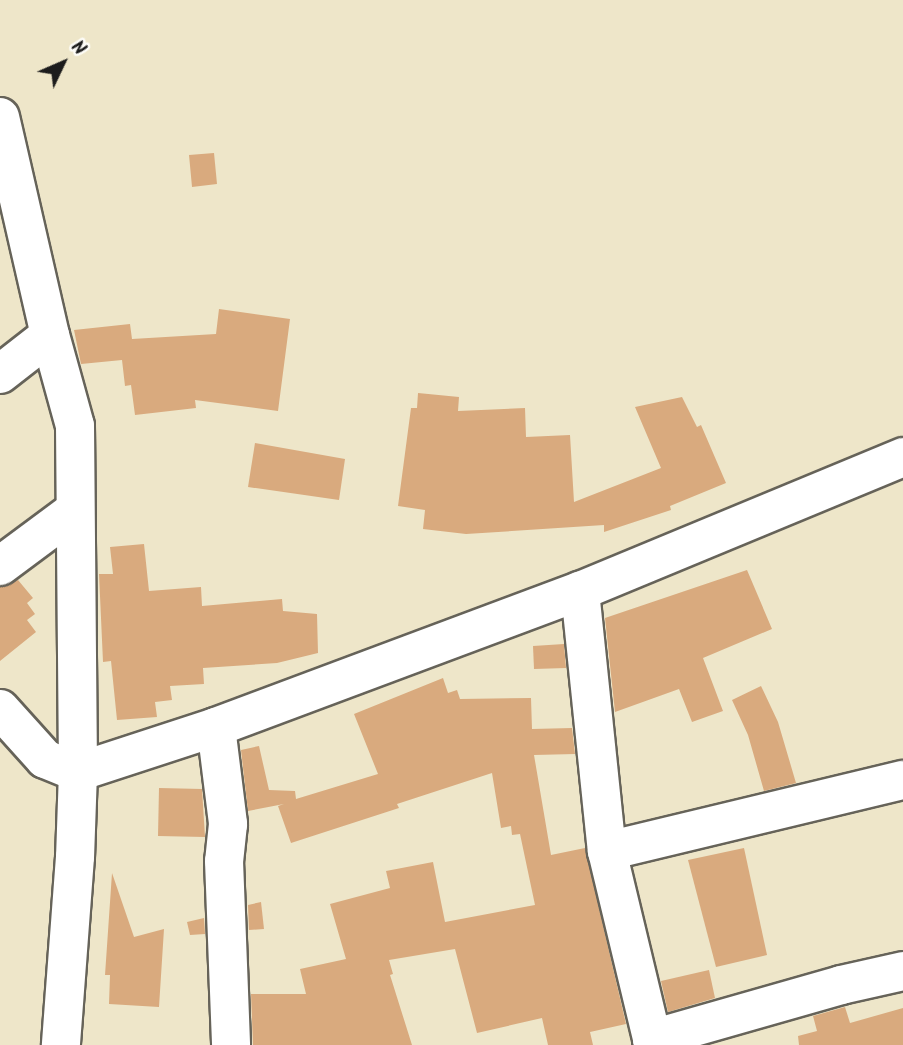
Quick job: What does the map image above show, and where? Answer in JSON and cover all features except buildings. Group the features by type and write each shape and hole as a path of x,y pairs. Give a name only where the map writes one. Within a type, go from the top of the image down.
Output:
{"street":[{"path":"0,117 7,183 75,426 78,772 75,857 61,1045"},
{"path":"0,374 50,335"},
{"path":"0,709 45,759 78,772 216,727 580,592 903,457"},
{"path":"0,566 74,510"},
{"path":"580,592 607,851 652,1042 841,985 903,971"},
{"path":"216,727 228,824 224,861 231,1045"},
{"path":"607,851 903,780"}]}
